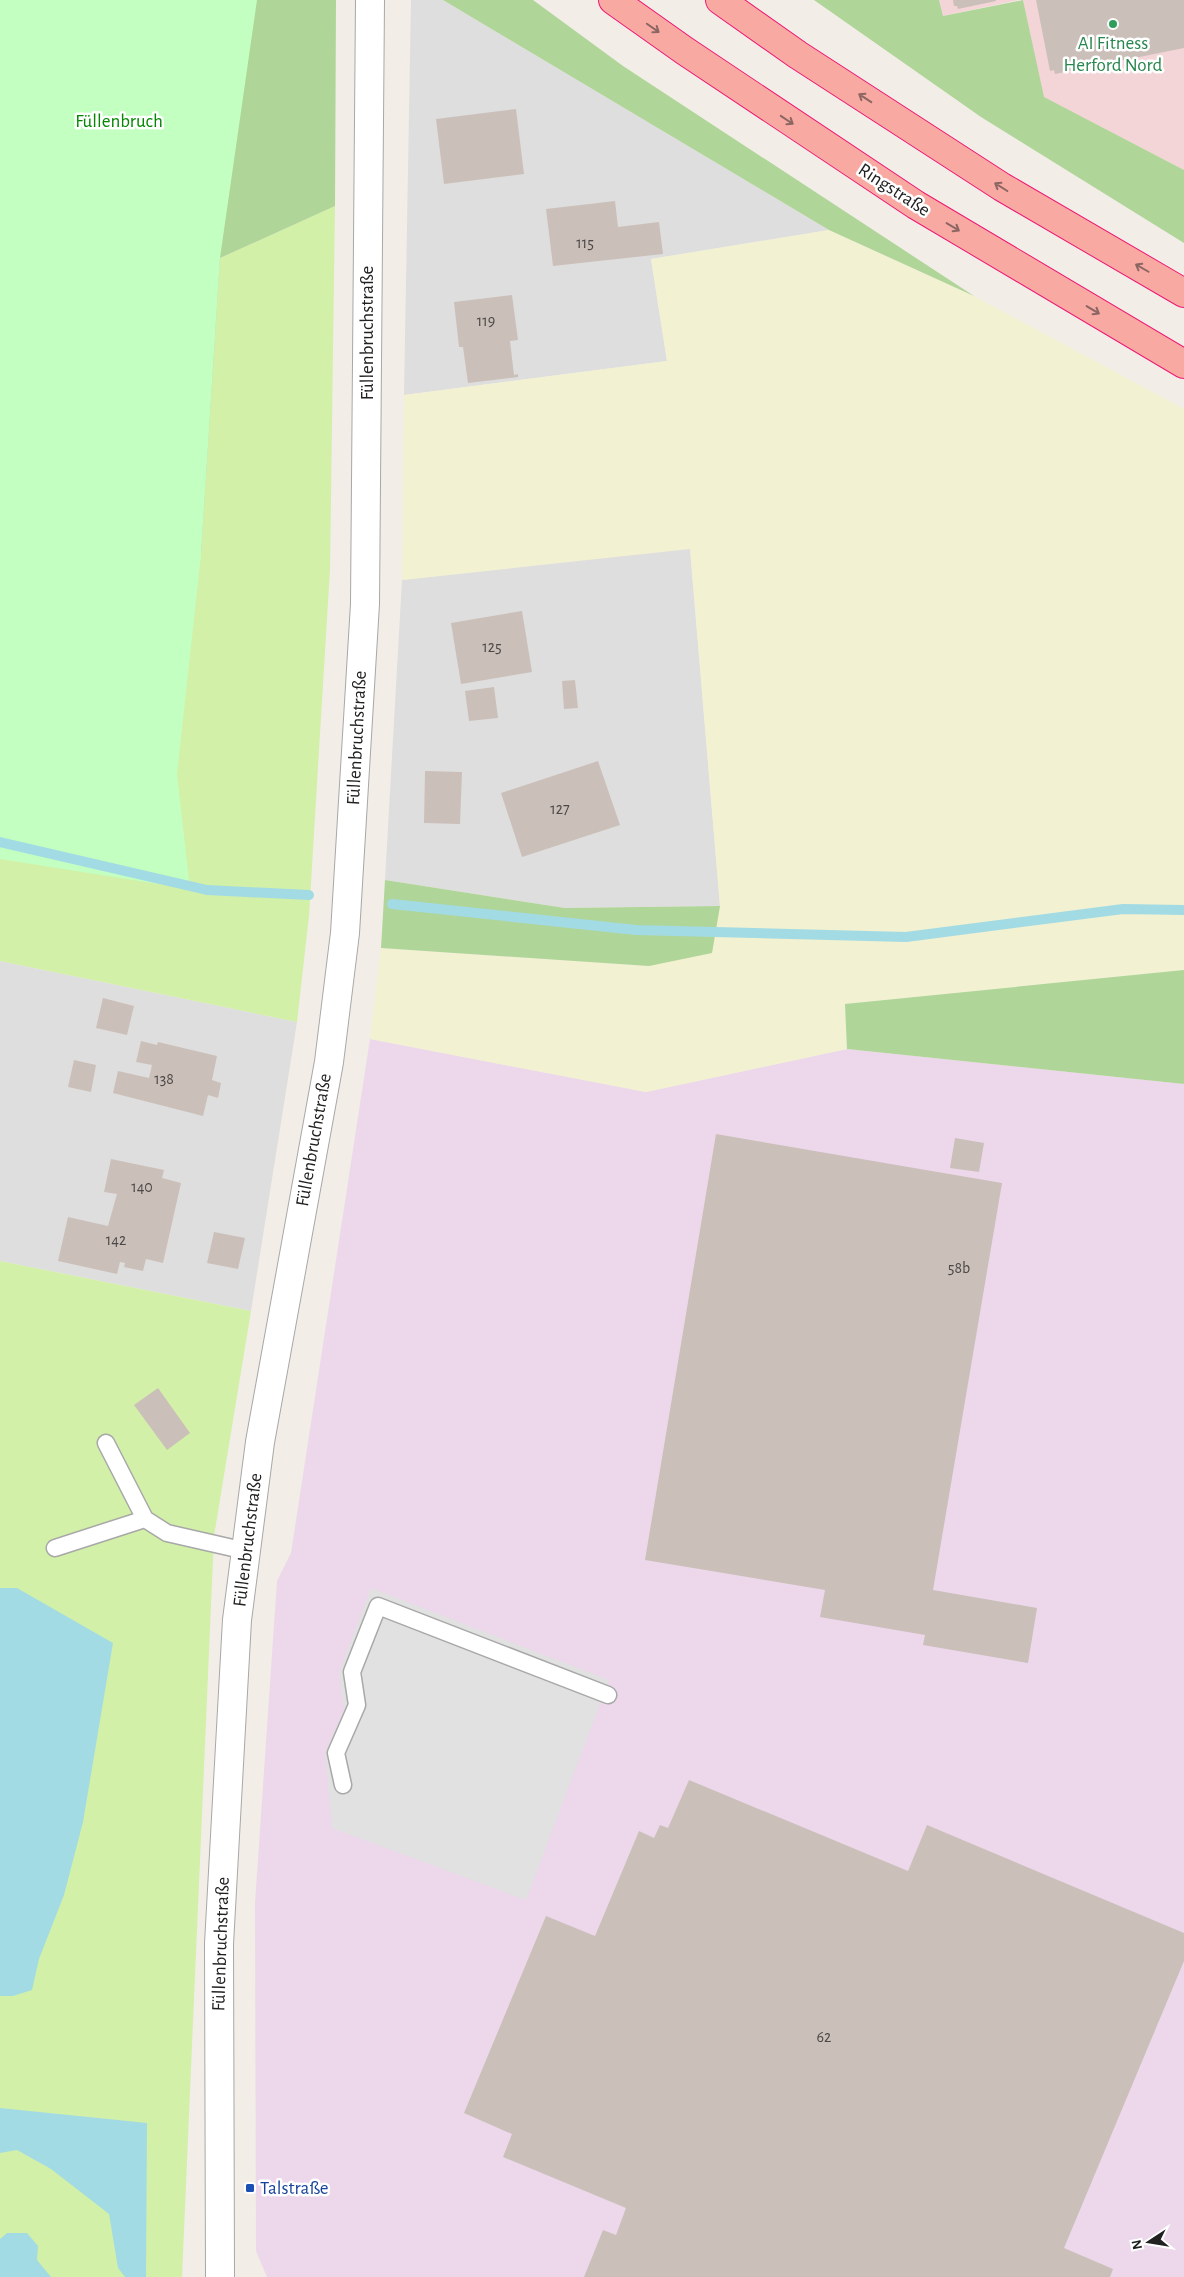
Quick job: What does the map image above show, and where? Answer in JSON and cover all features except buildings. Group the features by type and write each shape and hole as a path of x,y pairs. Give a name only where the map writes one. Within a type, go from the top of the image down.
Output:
{"highway":[{"name":"Ringstraße","path":"613,0 700,62 916,205 1184,364"},
{"path":"720,0 798,55 1002,187 1184,293"}],"street":[{"name":"Füllenbruchstraße","path":"220,2277 219,1944 238,1620 260,1442 329,1062 345,933 365,604 370,0"}],"lane":[{"path":"106,1443 145,1519 167,1533 246,1551"},
{"path":"55,1548 145,1519"},
{"path":"343,1785 336,1753 357,1705 352,1672 378,1606 608,1695"}],"shaded area":[{"path":"411,0 443,0 829,230 651,259 667,361 404,395"},
{"path":"939,0 1019,0 943,16"},
{"path":"1023,0 1184,0 1184,170 1043,97"},
{"path":"690,548 720,906 565,908 385,880 402,580"},
{"path":"0,961 297,1022 251,1311 0,1261"},
{"path":"370,1039 646,1092 847,1049 1184,1084 1184,2277 267,2277 256,2251 255,1903 277,1581 291,1553"},
{"path":"371,1588 609,1680 526,1900 332,1828 325,1753 344,1709 339,1673"}],"green space":[{"name":"Füllenbruch","path":"0,0 257,0 220,258 201,555 177,774 190,889 0,859"},
{"path":"54,0 336,0 335,206 220,258 201,555"},
{"path":"443,0 533,0 623,66 974,296 829,230"},
{"path":"814,0 939,0 943,16 1023,0 1044,97 1184,170 1184,243 981,117"},
{"path":"0,187 201,554 220,258 335,206 330,569 309,916 297,1022 0,961"},
{"path":"829,230 974,296 1184,409 1184,970 845,1004 847,1049 646,1092 370,1039 381,948 649,966 720,906 690,549 402,580 404,395 667,361 651,259"},
{"path":"385,880 565,908 720,906 712,953 649,966 381,948"},
{"path":"1184,970 1184,1084 847,1049 845,1004"},
{"path":"0,1261 251,1311 214,1536 182,2277 0,2277"}],"water":[{"path":"0,1588 17,1588 113,1643 83,1822 64,1895 39,1959 32,1990 13,1996 0,1996"},
{"path":"0,2108 147,2123 146,2277 125,2277 118,2268 109,2214 51,2169 17,2150 0,2153"},
{"path":"7,2233 27,2233 38,2246 37,2260 51,2277 0,2277 0,2239"}],"waterway":[{"path":"0,842 207,890 309,895"},
{"path":"392,904 636,930 906,937 1123,909 1184,910"}],"place":[{"name":"AI Fitness Herford Nord","path":"1113,24"},
{"name":"Talstraße","path":"250,2188"}]}
